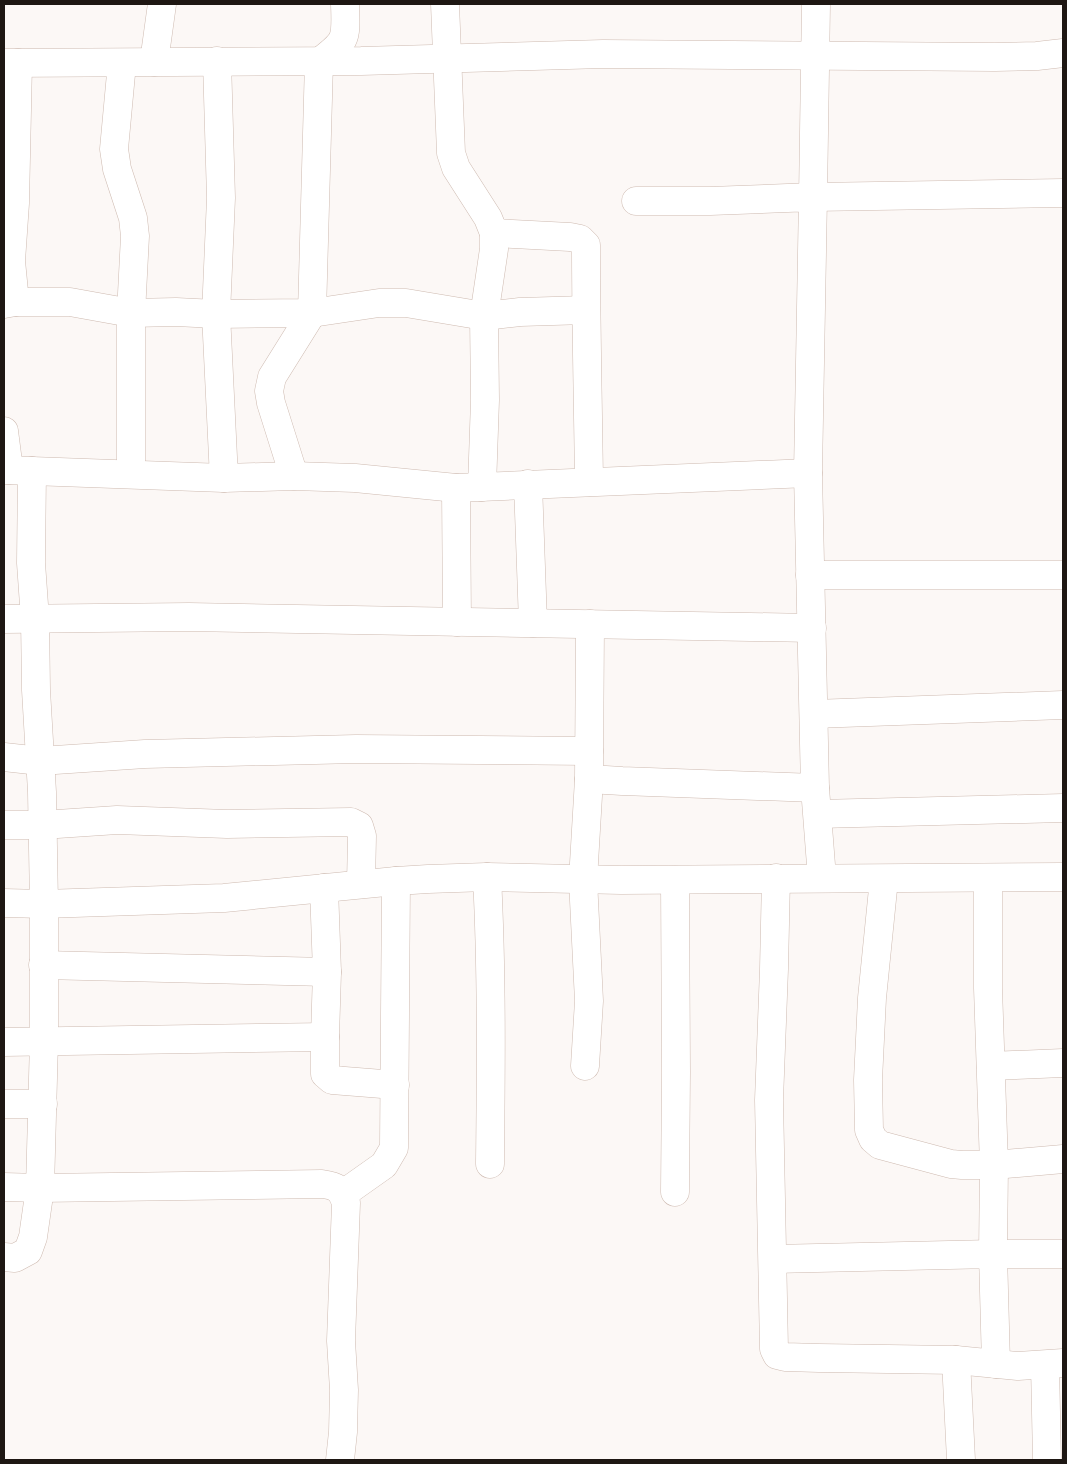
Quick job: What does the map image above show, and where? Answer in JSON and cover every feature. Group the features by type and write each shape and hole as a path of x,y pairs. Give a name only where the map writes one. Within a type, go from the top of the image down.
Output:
{"street":[{"path":"154,62 162,4"},
{"path":"319,62 343,41 345,4"},
{"path":"446,4 451,153 456,168 488,218 494,233 494,249 484,316 485,400 469,488 456,622"},
{"path":"816,4 808,473 817,801 822,878"},
{"path":"586,310 520,312 484,316 406,303 379,303 312,313 131,313 70,302 10,303 15,203 11,63 319,62 603,54 995,57 1063,53"},
{"path":"217,61 221,198 216,314 224,478"},
{"path":"294,476 271,404 269,391 272,377 312,313 319,62"},
{"path":"122,63 114,149 117,169 134,218 131,313 131,474"},
{"path":"636,201 1063,193"},
{"path":"494,233 570,237 580,239 586,245 589,482"},
{"path":"4,431 15,470 31,563 35,619 44,904 44,1041 40,1188 33,1238 28,1251 15,1258 4,1258"},
{"path":"15,470 224,478 294,476 355,478 469,488 808,473"},
{"path":"528,484 533,623"},
{"path":"810,575 1063,575"},
{"path":"4,619 189,617 812,628"},
{"path":"585,1066 589,1001 583,880 589,779 590,624"},
{"path":"814,714 1063,705"},
{"path":"4,757 40,761 145,754 346,750 588,751"},
{"path":"589,779 817,801 1063,808"},
{"path":"4,825 42,825 117,820 226,824 351,822 359,826 362,836 361,884"},
{"path":"487,877 491,1022 490,1164"},
{"path":"4,903 44,904 224,898 396,881 487,877 583,880 1063,877"},
{"path":"776,878 769,1100 774,1349 777,1355 785,1357 956,1360 1018,1366 1054,1364 1047,1460"},
{"path":"988,878 988,988 994,1165 993,1254 996,1364"},
{"path":"884,879 872,998 868,1080 869,1130 872,1139 880,1145 951,1164 994,1165 1063,1159"},
{"path":"675,880 675,1192"},
{"path":"343,1194 384,1165 394,1148 396,881"},
{"path":"324,888 327,972 325,1074 332,1080 395,1086"},
{"path":"43,965 327,972"},
{"path":"4,1042 325,1037"},
{"path":"991,1066 1063,1063"},
{"path":"4,1104 43,1104"},
{"path":"4,1187 322,1184 335,1186 343,1194 346,1203 341,1341 344,1390 340,1460"},
{"path":"773,1259 1063,1254"},
{"path":"956,1360 962,1460"}]}
